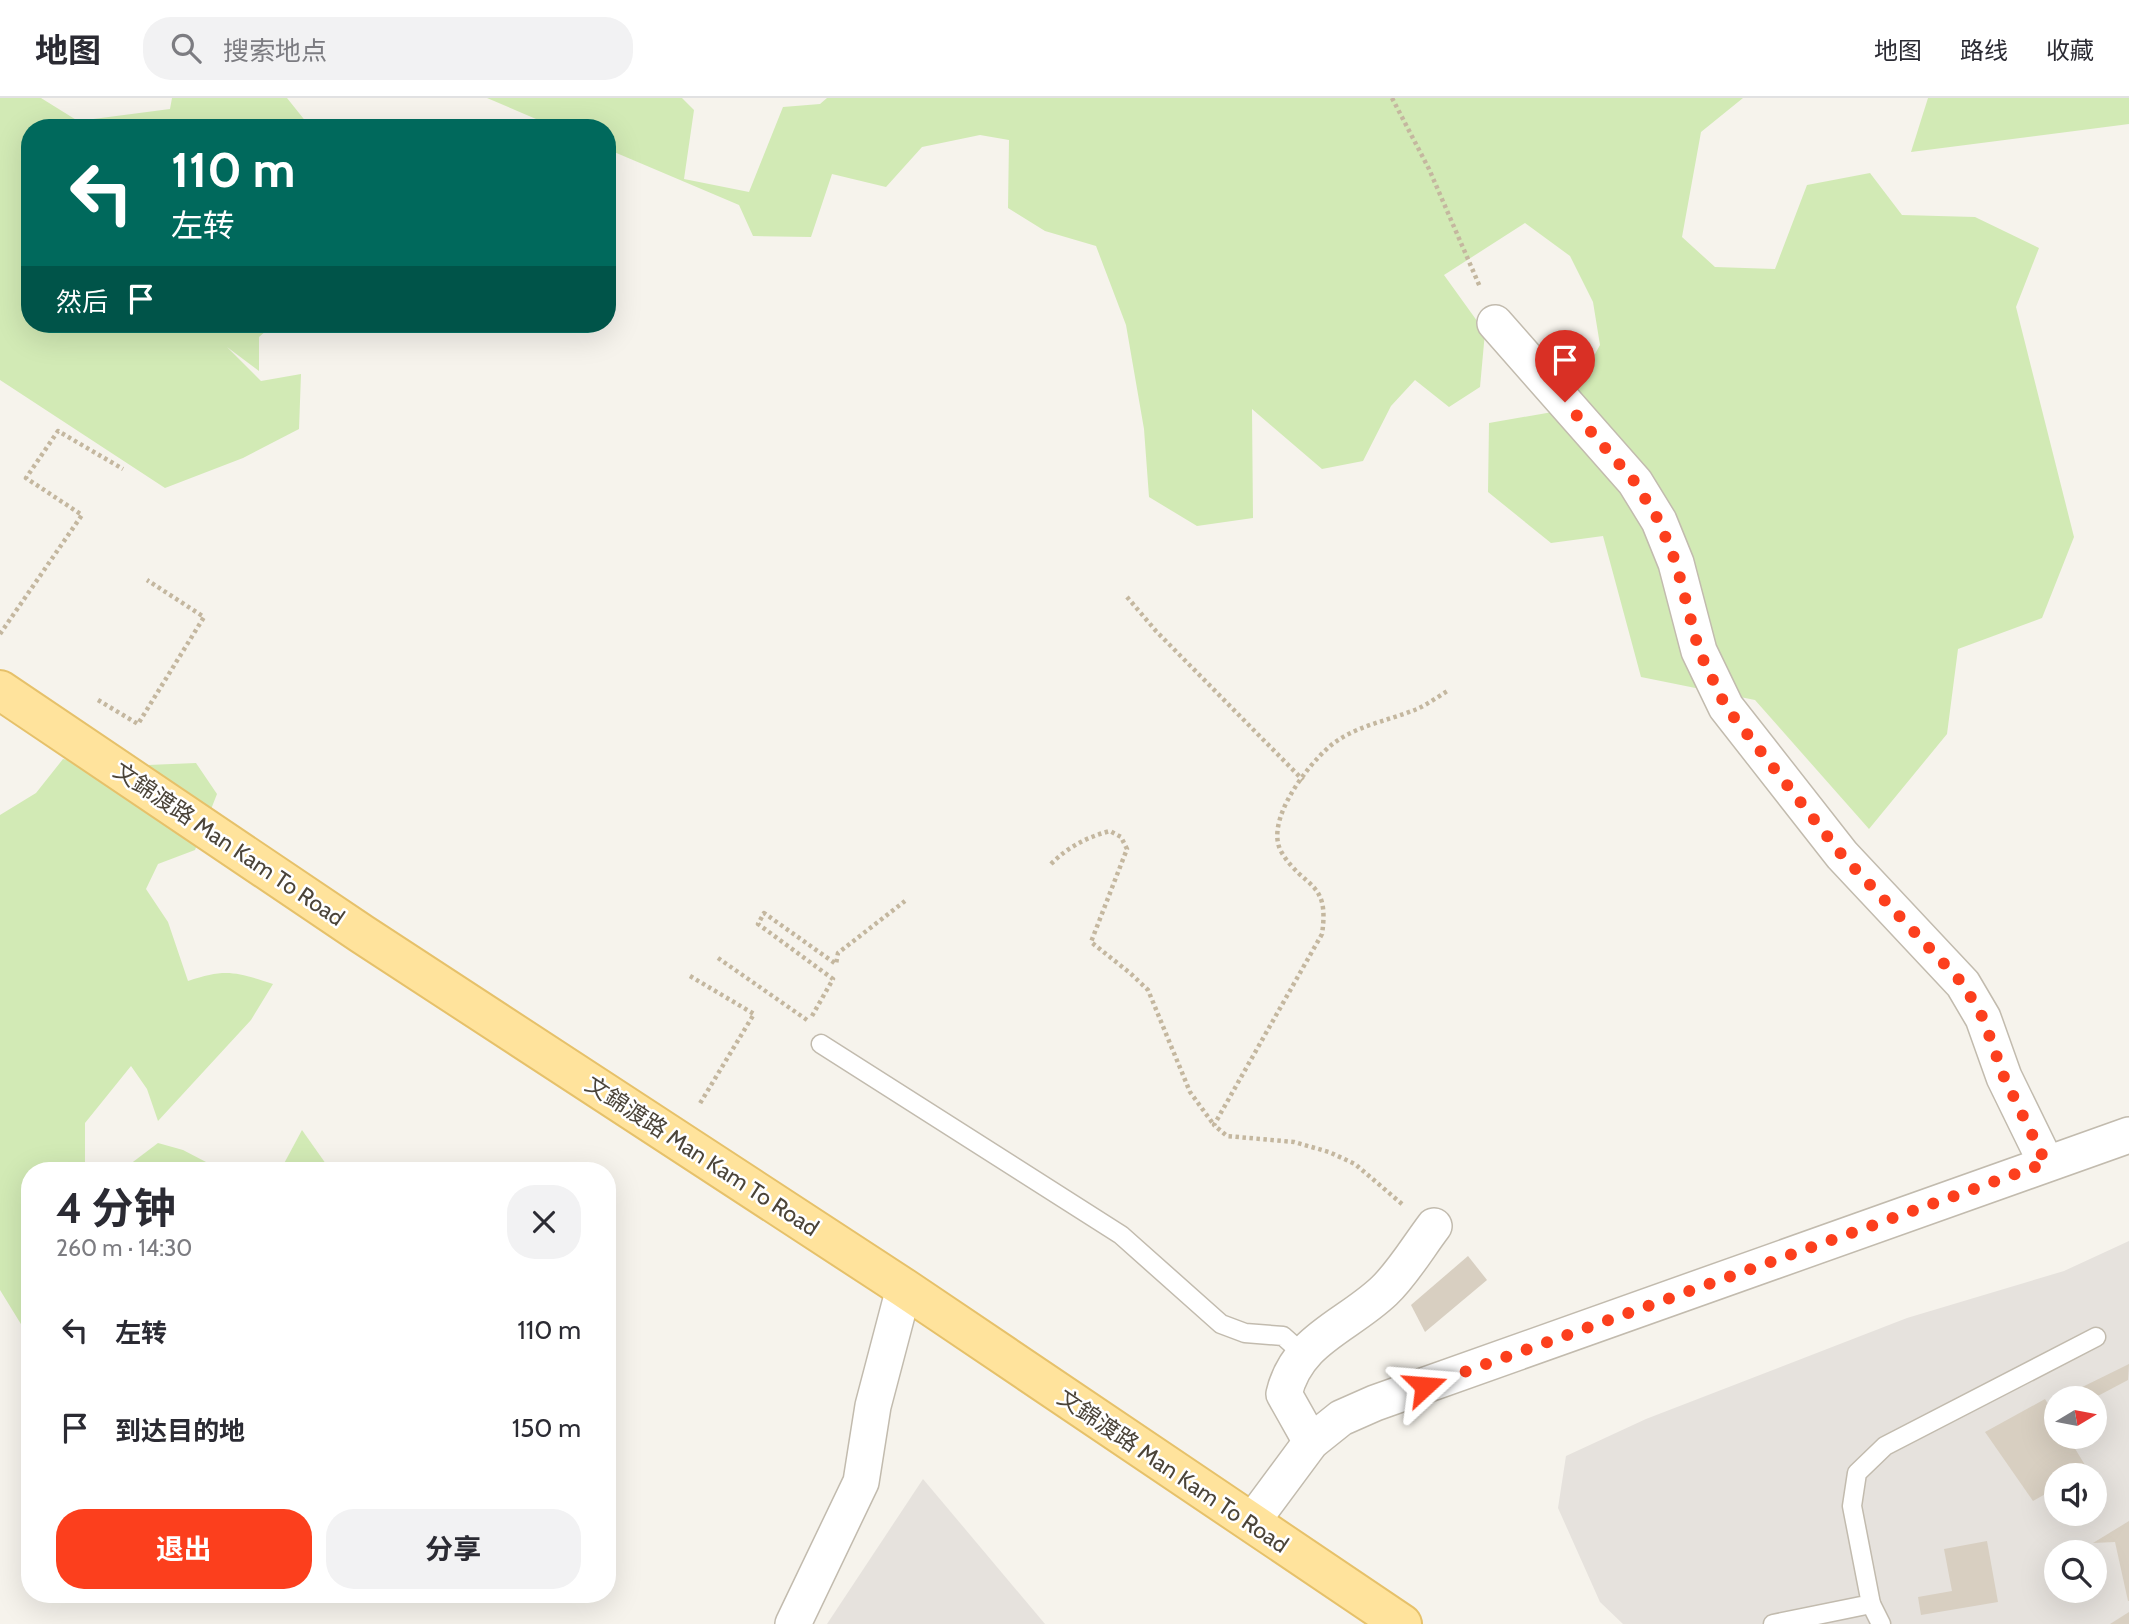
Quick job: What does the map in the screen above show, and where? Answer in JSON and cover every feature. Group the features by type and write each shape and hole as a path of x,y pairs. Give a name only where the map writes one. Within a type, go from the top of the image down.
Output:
{"main road":[{"name":"文錦渡路 Man Kam To Road","path":"0,690 362,933 904,1288 1402,1624"}],"street":[{"path":"1495,323 1635,482 1659,521 1699,651 1726,707 1842,855 1963,984 1983,1018 2004,1077 2046,1163"},
{"path":"1251,1523 1311,1441 1341,1419 1374,1404 1552,1343 2129,1135"},
{"path":"1311,1441 1284,1394 1288,1377 1302,1353 1384,1291 1434,1226"},
{"path":"793,1624 860,1482 873,1406 904,1288"}],"lane":[{"path":"821,1044 1121,1235 1221,1324 1245,1333 1283,1336 1302,1353"},
{"path":"1881,1624 1871,1604 1852,1506 1857,1473 1885,1446 2096,1337"},
{"path":"1773,1624 1871,1604"}],"path":[{"path":"1392,98 1429,169 1495,323"},
{"path":"0,634 82,515 26,478 58,431 122,469"},
{"path":"99,699 138,724 204,617 147,580"},
{"path":"1128,597 1156,631 1303,780"},
{"path":"1214,1125 1322,934 1325,912 1319,891 1281,853 1276,830 1286,801 1329,747 1372,723 1417,709 1449,690"},
{"path":"1051,864 1066,849 1096,835 1110,831 1121,837 1127,849 1091,942 1148,990 1190,1091 1214,1125 1227,1136 1294,1142 1329,1152 1355,1164 1381,1189 1434,1226"},
{"path":"718,958 809,1021 833,979 758,925 764,913 836,964 838,953 905,901"},
{"path":"690,976 754,1014 696,1110"}],"shaded area":[{"path":"2129,1241 2129,1624 1623,1624 1600,1602 1558,1508 1566,1456 1646,1419 1907,1318 2064,1271"},
{"path":"923,1479 1045,1624 827,1624"}],"green space":[{"path":"0,98 41,98 75,119 21,119 21,333 264,333 259,337 259,371 227,347 261,381 301,374 299,429 243,458 165,488 0,380"},
{"path":"172,98 287,98 304,119 93,119 170,109"},
{"path":"487,98 682,98 694,110 684,179 749,192 783,107 820,104 827,98 1743,98 1701,132 1682,237 1715,267 1775,269 1807,185 1870,173 1902,215 1975,217 2039,248 2016,307 2074,537 2042,618 1958,649 1947,734 1869,829 1755,700 1641,677 1603,536 1551,543 1488,492 1489,423 1564,410 1600,345 1593,302 1570,256 1525,223 1444,275 1485,332 1480,387 1449,407 1415,380 1391,406 1363,461 1322,469 1252,409 1253,518 1197,526 1149,497 1144,429 1126,325 1096,246 1045,231 1008,208 1009,140 980,135 922,147 886,187 832,174 811,237 753,236 739,205 616,153 616,119 536,119"},
{"path":"1928,98 2129,98 2129,124 1911,152"},
{"path":"63,759 100,767 196,763 217,794 195,850 158,864 146,889 168,922 188,981 212,974 231,973 273,984 251,1020 158,1121 147,1089 131,1066 85,1123 85,1162 21,1162 21,1324 0,1290 0,815 36,793"},
{"path":"302,1130 325,1162 285,1162"},
{"path":"158,1143 183,1150 206,1162 133,1162"}],"building":[{"path":"1468,1256 1487,1280 1425,1332 1411,1305"},
{"path":"2129,1364 2128,1380 2107,1391 2107,1386 2084,1386"},
{"path":"2044,1400 2044,1449 2075,1449 2084,1463 2044,1463 2044,1495 2033,1501 1985,1432"},
{"path":"2129,1521 2129,1601 2115,1542 2098,1540"},
{"path":"1987,1541 1998,1602 1921,1615 1918,1597 1952,1591 1944,1549"},
{"path":"2129,1612 2129,1624 2110,1624"}],"route":[{"path":"1425,1386 1552,1343 2046,1163 2004,1077 1983,1018 1963,984 1842,855 1726,707 1699,651 1676,563 1659,521 1635,482 1565,402"}]}
